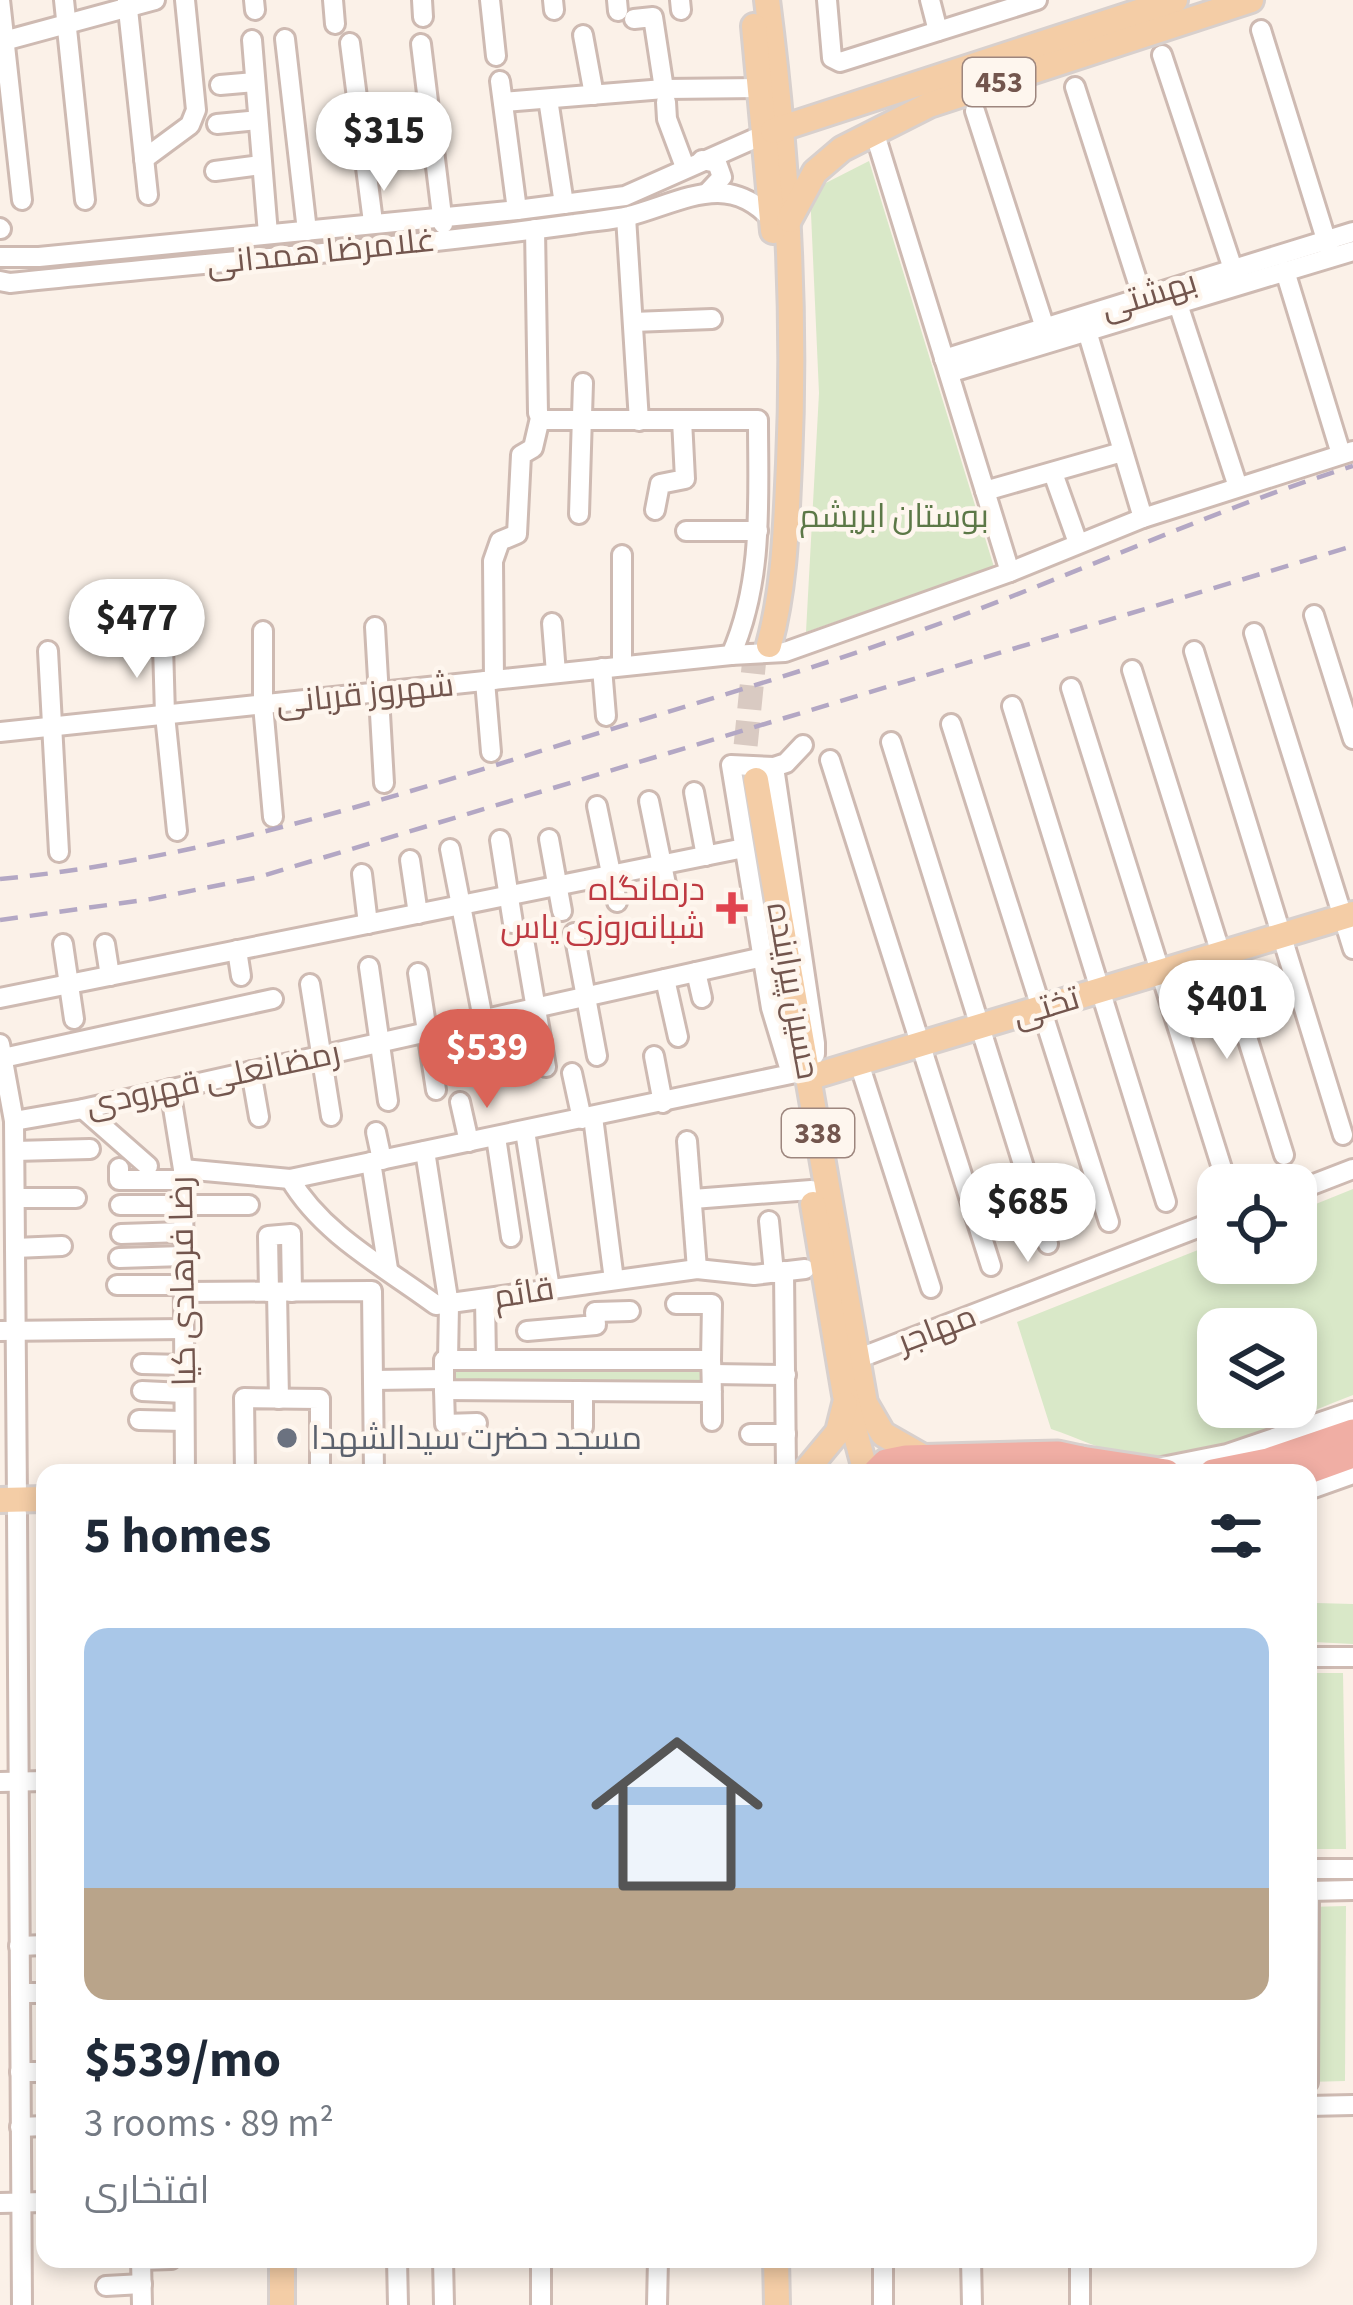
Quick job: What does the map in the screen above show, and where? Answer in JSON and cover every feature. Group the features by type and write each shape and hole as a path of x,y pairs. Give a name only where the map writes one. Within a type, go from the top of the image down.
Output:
{"highway":[{"path":"1258,1464 1353,1433"},
{"path":"1317,1467 1353,1454"},
{"path":"886,1464 925,1458 1058,1455 1095,1464"}],"main road":[{"path":"752,0 769,78 800,107 822,114 813,125 817,146 826,151 842,149"},
{"path":"767,0 780,221 775,484 766,607 770,647"},
{"name":"453","path":"774,130 1175,0"},
{"name":"453","path":"780,221 815,172 842,149 928,104 1250,0"},
{"path":"778,183 842,149"},
{"path":"770,647 794,613 808,358 780,221"},
{"name":"حسین پیراینده","path":"751,773 865,1403 866,1464"},
{"name":"تختی","path":"802,1073 859,1063 1348,915"},
{"name":"حسین پیراینده","path":"802,1073 811,1190 845,1395 865,1432"},
{"path":"811,1464 838,1432 845,1395"},
{"path":"865,1432 883,1434 925,1458"},
{"path":"282,2268 282,2305"},
{"path":"776,2268 777,2305"}],"street":[{"path":"0,0 22,200"},
{"path":"64,0 85,200"},
{"path":"2,41 155,0"},
{"path":"144,159 190,125 196,110 185,0"},
{"path":"333,0 335,24"},
{"path":"490,0 496,56"},
{"path":"827,0 836,62 1025,2"},
{"path":"930,0 938,31"},
{"path":"127,4 148,195"},
{"path":"623,10 653,17 667,119 693,163 717,163 722,168 722,177 709,191"},
{"path":"1261,30 1329,249"},
{"path":"583,35 594,95"},
{"path":"285,39 307,231"},
{"path":"252,40 268,234"},
{"path":"350,43 373,222"},
{"path":"421,44 445,240"},
{"path":"1162,55 1233,269"},
{"path":"503,102 594,95 665,96 769,78"},
{"path":"500,81 517,210"},
{"path":"220,86 254,82"},
{"path":"1075,87 1145,305"},
{"path":"548,99 564,204"},
{"path":"975,111 1045,328"},
{"path":"217,124 258,120"},
{"name":"غلامرضا همدانی","path":"0,256 307,231 626,196 774,130"},
{"path":"874,130 1010,572"},
{"path":"215,171 262,165"},
{"path":"709,191 737,195 780,221"},
{"name":"غلامرضا همدانی","path":"3,284 535,229 626,217 709,191"},
{"path":"626,217 639,421"},
{"path":"517,534 521,455 533,448 540,418 535,229"},
{"name":"بهشتی","path":"946,366 1045,328 1145,305 1233,269 1329,249 1353,232"},
{"path":"946,366 1087,331 1145,305 1178,304 1285,271 1329,249 1353,251"},
{"path":"1285,271 1347,452"},
{"path":"1178,304 1238,487"},
{"path":"633,322 712,319"},
{"path":"1087,331 1143,518"},
{"path":"579,514 583,382"},
{"path":"540,418 579,422 758,420 756,568 746,621 731,655"},
{"path":"655,510 660,484 685,479 682,420"},
{"path":"985,491 1122,452"},
{"name":"شهروز قربانی","path":"0,732 731,655 770,647 1010,572 1143,518 1347,452"},
{"path":"1053,472 1078,543"},
{"path":"686,531 758,531"},
{"path":"491,752 493,561 500,542 517,534 541,535"},
{"path":"606,716 622,555"},
{"path":"1314,615 1353,739"},
{"path":"552,623 556,673"},
{"path":"375,627 384,783"},
{"path":"263,631 262,704 273,817"},
{"path":"1254,633 1348,915 1353,950"},
{"path":"163,645 177,831"},
{"path":"48,650 59,852"},
{"path":"1194,651 1343,1136"},
{"path":"1132,670 1284,1155"},
{"path":"1071,688 1221,1164"},
{"path":"1012,706 1166,1202"},
{"path":"951,724 1109,1222"},
{"path":"891,742 1048,1244"},
{"path":"118,1168 119,1180 183,1174 290,1179 802,1073 771,1008 744,848 751,773 786,763 803,745"},
{"path":"830,760 991,1266"},
{"path":"694,792 706,856"},
{"path":"649,802 667,889"},
{"path":"597,806 617,902"},
{"path":"549,839 562,911"},
{"path":"500,840 513,923"},
{"path":"0,998 744,848"},
{"path":"450,849 488,1077"},
{"path":"410,860 418,914"},
{"path":"362,874 368,924"},
{"path":"574,933 597,1057"},
{"path":"63,944 74,1019"},
{"path":"105,944 110,976"},
{"path":"525,945 546,1067"},
{"path":"236,950 242,976"},
{"name":"رمضانعلی قهرودی","path":"14,1121 763,957"},
{"path":"153,967 158,990"},
{"path":"369,967 388,1101"},
{"path":"695,972 702,998"},
{"path":"418,973 436,1090"},
{"path":"665,979 678,1037"},
{"path":"310,983 332,1116"},
{"path":"22,2305 20,2072 13,2001 19,1946 9,1782 8,1279 15,1150 1,1051 273,999"},
{"path":"654,1056 663,1102"},
{"path":"859,1063 931,1288"},
{"path":"251,1071 259,1118"},
{"path":"572,1073 588,1118 614,1280"},
{"name":"رضا فرهادی کیا","path":"170,1089 183,1174 184,1464"},
{"path":"460,1102 469,1142"},
{"path":"83,1109 148,1166"},
{"path":"525,1131 550,1289"},
{"path":"376,1132 388,1269"},
{"path":"496,1137 511,1237"},
{"path":"687,1141 698,1269"},
{"path":"15,1150 90,1149"},
{"path":"425,1151 449,1305 445,1424 477,1424"},
{"path":"1317,1182 1353,1168"},
{"name":"قائم","path":"290,1179 312,1211 344,1239 436,1305 698,1269 806,1269"},
{"path":"10,1185 76,1198"},
{"path":"693,1199 811,1190"},
{"path":"120,1205 249,1205"},
{"path":"770,1221 779,1272 786,1375 786,1464"},
{"name":"مهاجر","path":"857,1360 1197,1228"},
{"path":"121,1234 184,1232"},
{"path":"10,1243 62,1246"},
{"path":"119,1258 184,1256"},
{"path":"117,1285 372,1292 374,1464"},
{"path":"279,1399 280,1292"},
{"path":"485,1299 486,1360"},
{"path":"676,1304 712,1304 712,1421"},
{"path":"527,1331 596,1325 596,1312 630,1311"},
{"path":"580,1328 581,1360"},
{"path":"8,1331 184,1329"},
{"path":"445,1376 486,1360 581,1360 712,1376"},
{"path":"142,1364 184,1365"},
{"path":"373,1380 445,1376 584,1392 712,1376 786,1375"},
{"path":"142,1391 184,1393"},
{"path":"583,1426 584,1392"},
{"path":"245,1464 244,1398 320,1399 320,1464"},
{"path":"1188,1464 1353,1411"},
{"path":"139,1420 184,1421"},
{"path":"750,1434 786,1434"},
{"path":"1317,1487 1353,1474"},
{"path":"1317,1657 1353,1657"},
{"path":"1317,1869 1353,1869"},
{"path":"1317,1891 1353,1890"},
{"path":"19,1946 36,1945"},
{"path":"20,2072 36,2072"},
{"path":"1317,2106 1353,2105"},
{"path":"20,2127 36,2126"},
{"path":"0,2163 21,2164"},
{"path":"0,2203 36,2202"},
{"path":"142,2268 142,2305"},
{"path":"398,2268 398,2305"},
{"path":"443,2268 444,2305"},
{"path":"541,2268 541,2305"},
{"path":"658,2268 658,2305"},
{"path":"883,2268 883,2305"},
{"path":"971,2268 972,2305"},
{"path":"1069,2268 1069,2305"},
{"path":"1080,2268 1080,2305"},
{"path":"106,2286 142,2284"}],"green space":[{"name":"بوستان ابریشم","path":"869,161 994,567 806,632 819,393 810,191"},
{"path":"1353,1189 1353,1395 1317,1409 1317,1308 1197,1308 1197,1428 1269,1428 1188,1452 1130,1455 1051,1429 1017,1322 1197,1250 1197,1284 1317,1284 1317,1204"},
{"path":"453,1362 702,1364 701,1387 453,1386"},
{"path":"1317,1603 1353,1604 1353,1644 1317,1642"},
{"path":"1317,1673 1343,1673 1346,1849 1317,1849"},
{"path":"1346,1906 1345,2081 1317,2082 1317,1907"}],"tunnel":[{"path":"742,781 756,643"}],"railway":[{"path":"0,879 218,843 432,785 873,647 1353,466"},
{"path":"0,920 151,899 259,877 1353,546"}],"place":[{"name":"درمانگاه شبانه‌روزی یاس","path":"732,908"},
{"name":"مسجد حضرت سیدالشهدا","path":"287,1438"}]}
